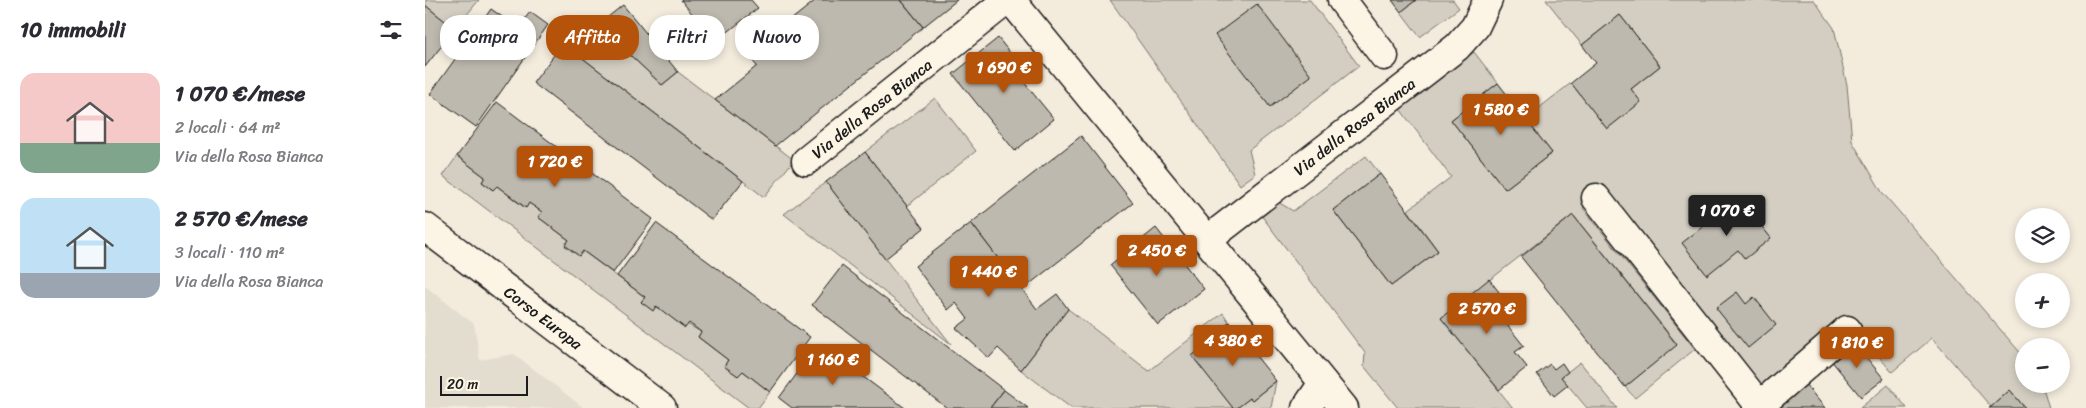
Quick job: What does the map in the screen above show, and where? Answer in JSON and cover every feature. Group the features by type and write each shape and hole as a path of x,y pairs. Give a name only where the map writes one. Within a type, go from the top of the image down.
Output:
{"street":[{"name":"Via della Rosa Bianca","path":"806,161 1007,0"},
{"path":"1011,0 1344,408"},
{"path":"1342,0 1384,56"},
{"name":"Via della Rosa Bianca","path":"1207,240 1457,48 1475,28 1488,0"},
{"path":"1596,198 1759,407 1847,330"},
{"name":"Corso Europa","path":"425,227 662,408"},
{"path":"1306,408 1323,383"}],"shaded area":[{"path":"426,0 479,0 467,15 440,15 440,17 425,5"},
{"path":"1110,0 1310,0 1359,66 1249,150 1255,174 1240,185"},
{"path":"1416,0 1453,0 1459,8 1420,37 1401,12"},
{"path":"1546,0 1814,0 1834,28 1847,85 1852,141 1882,192 2015,347 2015,393 2045,393 2049,408 2025,408 2010,390 1991,407 1932,338 1892,372 1846,318 1762,390 1605,193 1583,208 1695,349 1635,398 1625,387 1677,344 1573,215 1441,318 1513,408 1398,408 1364,366 1365,353 1258,211 1273,199 1293,211 1366,156 1380,174 1333,210 1391,286 1438,251 1408,210 1451,177 1400,109 1474,52 1498,83 1451,120 1505,189 1552,153 1525,119 1571,83 1607,128 1631,89 1660,66 1620,15 1582,45"},
{"path":"585,60 635,60 662,85 678,72 794,160 764,197"},
{"path":"935,98 976,151 907,206 865,152"},
{"path":"457,156 485,177 482,182 493,190 497,186 525,208 529,203 542,212 538,217 569,240 565,246 579,256 583,251 645,297 641,302 653,310 656,306 701,332 698,337 728,360 725,366 738,376 743,371 770,392 758,408 749,408 443,176"},
{"path":"826,182 951,344 784,214"},
{"path":"425,286 474,324 480,360 514,354 584,408 425,408"},
{"path":"1068,309 1149,371 1223,313 1229,322 1206,341 1233,408 1071,408 1021,370"},
{"path":"1580,362 1617,408 1587,408 1561,377"},
{"path":"1276,381 1271,408 1237,408 1250,398 1252,400"},
{"path":"1888,385 1907,408 1860,408"}],"building":[{"path":"681,0 751,0 758,8 749,15 735,15 735,26 725,34 725,15 693,15"},
{"path":"816,0 901,0 923,27 775,146 715,100 757,66 752,60 819,60 819,15 797,15"},
{"path":"901,0 957,0 923,27"},
{"path":"1392,0 1416,0 1401,12"},
{"path":"1257,4 1311,76 1270,107 1215,35"},
{"path":"425,5 440,17 440,48 425,67"},
{"path":"623,5 631,15 610,15"},
{"path":"491,9 500,15 487,15"},
{"path":"1620,15 1660,66 1631,89 1641,102 1607,129 1571,83 1596,63 1582,45"},
{"path":"536,16 546,24 546,28 536,42"},
{"path":"639,24 649,37 649,60 668,60 678,72 662,85 635,60 639,60"},
{"path":"998,38 1024,70 1018,75 1054,119 1015,151 953,74"},
{"path":"454,60 523,60 476,127 430,94"},
{"path":"550,60 585,60 743,181 712,220 533,83"},
{"path":"1498,83 1552,153 1505,189 1451,120"},
{"path":"497,102 653,219 613,273 583,251 579,256 565,245 569,240 538,217 542,212 529,203 526,208 497,186 493,190 482,182 485,177 457,156"},
{"path":"1081,136 1133,203 1022,290 971,223"},
{"path":"865,152 924,228 885,259 826,182"},
{"path":"1380,174 1438,251 1391,286 1333,210"},
{"path":"1739,198 1771,238 1745,259 1738,250 1707,275 1682,243"},
{"path":"1573,215 1677,345 1625,387 1521,257"},
{"path":"656,223 810,337 770,392 743,371 738,376 724,366 728,360 698,337 701,332 689,323 685,328 656,306 653,311 641,302 645,297 617,276"},
{"path":"971,223 1037,309 1057,294 1068,309 1021,370 998,348 989,358 956,328 968,319 956,303 948,310 915,266"},
{"path":"1156,228 1204,289 1158,325 1110,265"},
{"path":"842,266 1004,390 990,408 947,408 812,305"},
{"path":"1489,279 1502,296 1491,305 1524,346 1515,352 1527,367 1499,390 1441,318"},
{"path":"1737,292 1746,304 1754,297 1776,325 1748,348 1716,308"},
{"path":"1229,322 1276,381 1252,400 1250,398 1237,408 1233,408 1192,356 1208,343 1205,341"},
{"path":"1852,340 1884,379 1861,397 1830,359"},
{"path":"819,344 905,408 792,408 779,398"},
{"path":"1562,363 1568,372 1561,377 1568,385 1554,396 1537,374 1550,364 1554,369"},
{"path":"1804,383 1825,408 1775,408"},
{"path":"1004,390 1028,408 990,408"},
{"path":"2010,390 2025,408 1989,408 1991,407"}]}
